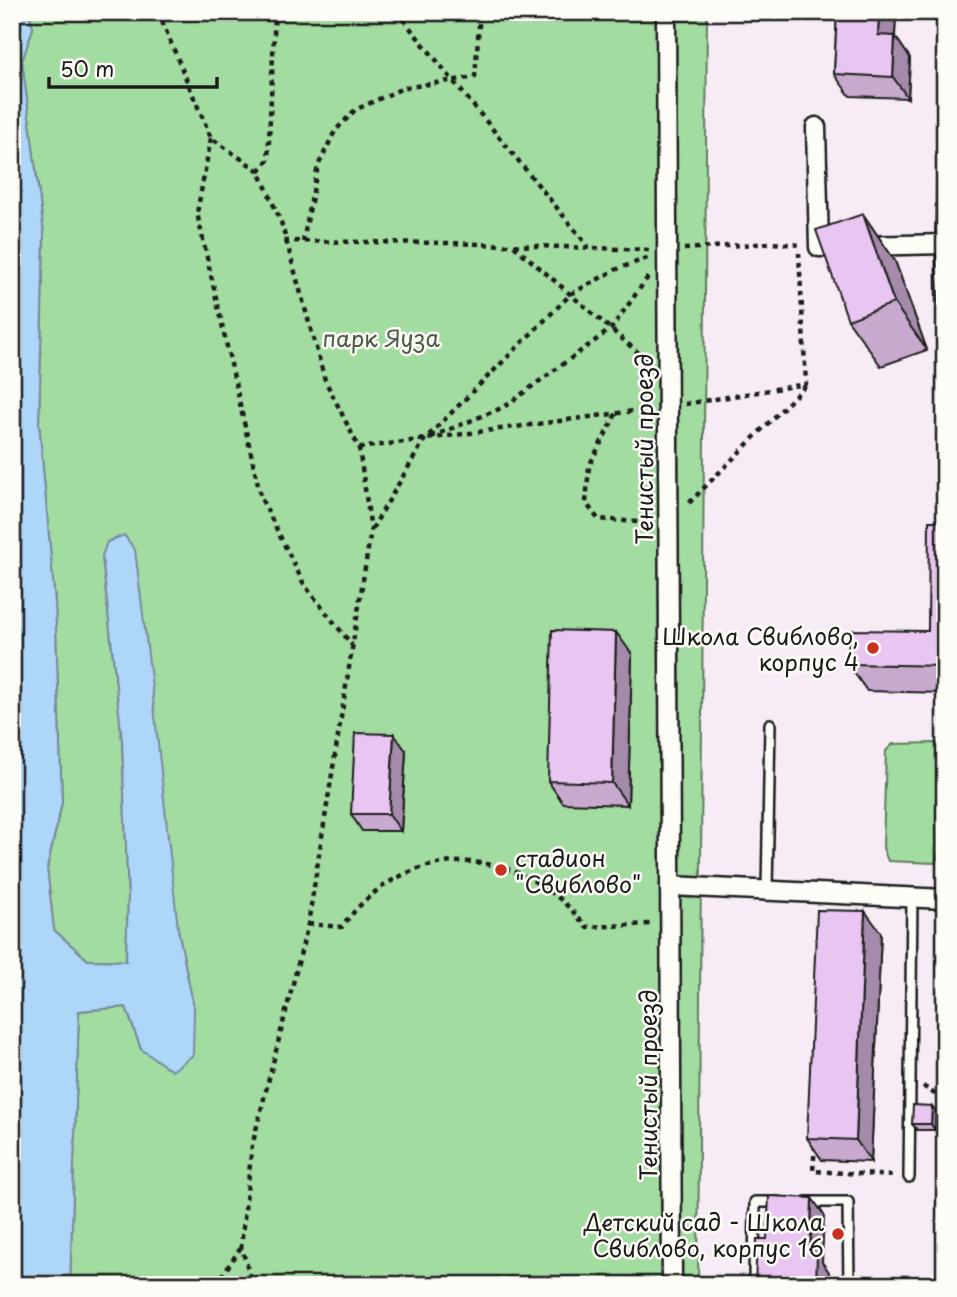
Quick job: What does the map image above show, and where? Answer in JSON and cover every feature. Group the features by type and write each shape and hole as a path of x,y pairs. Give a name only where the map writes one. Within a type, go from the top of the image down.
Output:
{"street":[{"name":"Тенистый проезд","path":"666,12 672,1285"},
{"path":"816,127 819,247 943,244"},
{"path":"670,886 945,899"}],"lane":[{"path":"944,304 945,96"},
{"path":"767,891 770,724"},
{"path":"909,1177 912,898"},
{"path":"754,1285 755,1202 848,1202 849,1285"}],"path":[{"path":"158,12 211,138 259,171 281,222 325,380 359,448 371,530 307,925 252,1146 241,1247 253,1285"},
{"path":"259,171 268,160 275,12"},
{"path":"397,12 588,247"},
{"path":"303,242 318,166 335,131 355,110 403,88 475,77 480,12"},
{"path":"211,138 197,213 261,498 305,586 353,646"},
{"path":"616,414 589,466 586,503 598,519 668,523 806,384 798,245 803,235"},
{"path":"285,241 667,250 770,243 798,245"},
{"path":"514,245 667,377"},
{"path":"371,530 425,439 571,295 615,270 667,250"},
{"path":"425,439 504,407 611,328 667,250"},
{"path":"359,448 668,407 806,384"},
{"path":"307,925 342,927 362,903 394,879 432,865 472,862 501,866 530,877 563,899 586,926 652,924"},
{"path":"911,1078 945,1101"},
{"path":"815,1143 813,1171 909,1177"},
{"path":"216,1285 241,1247"}],"green space":[{"name":"парк Яуза","path":"29,12 707,12 698,1285 70,1285 79,1011 126,1007 141,1049 194,1009 102,556 122,740 128,897 126,961 88,960 54,930 47,869 62,802 55,603 39,423 44,234 22,61 33,28"},
{"path":"936,743 942,751 939,853 935,863 888,861 883,848 886,751 893,744"}],"water":[{"path":"12,12 29,12 33,28 22,61 44,234 39,423 55,603 62,802 47,868 54,930 88,960 126,961 128,897 122,740 102,556 107,542 124,535 135,550 178,929 194,1009 193,1055 172,1071 141,1049 126,1007 79,1011 70,1285 12,1285"}],"building":[{"path":"837,12 879,12 878,35 895,36 893,77 834,74"},
{"path":"863,214 894,303 848,320 816,230"},
{"path":"929,521 945,521 945,666 848,664 849,630 928,631"},
{"path":"552,630 616,632 612,783 548,781"},
{"path":"355,733 394,734 389,814 351,814"},
{"path":"817,910 865,911 856,1140 807,1138"},
{"path":"913,1105 932,1106 931,1124 912,1124"},
{"path":"769,1196 812,1198 810,1255 817,1255 816,1282 808,1282 808,1285 755,1285 757,1239 767,1239"}],"place":[{"name":"Школа Свиблово, корпус 4","path":"873,648"},
{"name":"стадион \"Свиблово\"","path":"501,870"},
{"name":"Детский сад - Школа Свиблово, корпус 16","path":"838,1234"}]}
